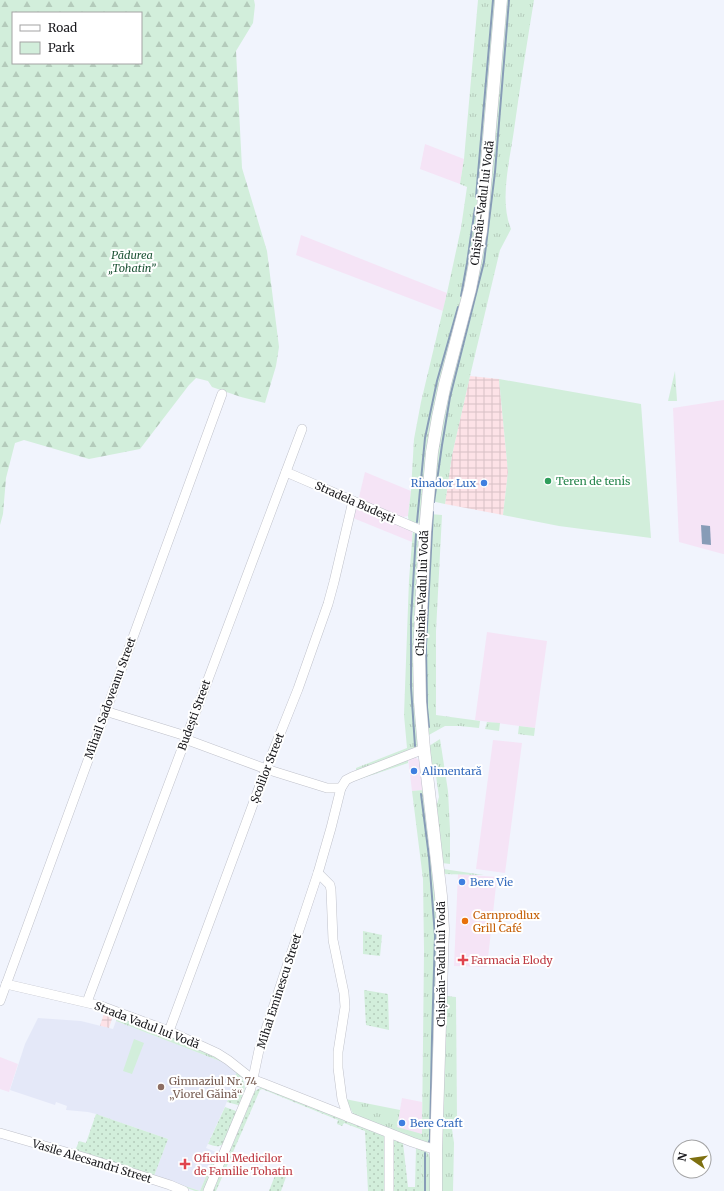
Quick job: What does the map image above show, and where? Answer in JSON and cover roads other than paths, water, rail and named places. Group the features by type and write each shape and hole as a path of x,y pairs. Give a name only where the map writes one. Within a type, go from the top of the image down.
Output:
{"main road":[{"name":"Chișinău-Vadul lui Vodă","path":"436,1191 443,929 438,866 420,702 419,655 425,532 432,452 438,417 445,384 470,289 481,232 501,0"}],"street":[{"name":"Mihail Sadoveanu Street","path":"0,1001 222,394"},
{"name":"Budești Street","path":"87,1002 302,429"},
{"name":"Stradela Budești","path":"286,472 425,532"},
{"name":"Școlilor Street","path":"169,1031 266,769 298,689 328,604 353,501"},
{"path":"106,711 186,738 266,769 327,788 341,788 346,780 352,777 424,749"},
{"name":"Mihai Eminescu Street","path":"208,1191 251,1088 259,1050 318,874 341,788"},
{"path":"318,874 330,885 333,940 344,993 345,1007 338,1052 338,1068 342,1099 348,1117"},
{"name":"Strada Vadul lui Vodă","path":"6,984 101,1006 169,1031 217,1053 252,1079 436,1150"},
{"path":"389,1133 389,1191"},
{"name":"Vasile Alecsandri Street","path":"0,1134 83,1157 170,1185 184,1191"}],"water":[{"path":"701,525 710,526 711,545 702,544"}],"waterway":[{"path":"476,197 493,0"},
{"path":"434,502 450,397 484,262 495,172 509,0"},
{"path":"461,296 475,208"},
{"path":"417,522 425,438 437,381 458,307"},
{"path":"429,727 427,707 426,646 433,512"},
{"path":"415,746 411,687 411,619 416,534"},
{"path":"421,794 429,857 435,936 429,1142"},
{"path":"425,1153 425,1191"}],"place":[{"name":"Teren de tenis","path":"548,481"},
{"name":"Rinador Lux","path":"484,483"},
{"name":"Alimentară","path":"414,771"},
{"name":"Bere Vie","path":"462,882"},
{"name":"Carnprodlux Grill Café","path":"465,921"},
{"name":"Farmacia Elody","path":"463,960"},
{"name":"Gimnaziul Nr. 74 „Viorel Găină“","path":"161,1087"},
{"name":"Bere Craft","path":"402,1123"},
{"name":"Oficiul Medicilor de Familie Tohatin","path":"185,1164"}],"park label":[{"name":"Pădurea „Tohatin”","path":"132,261"}]}
